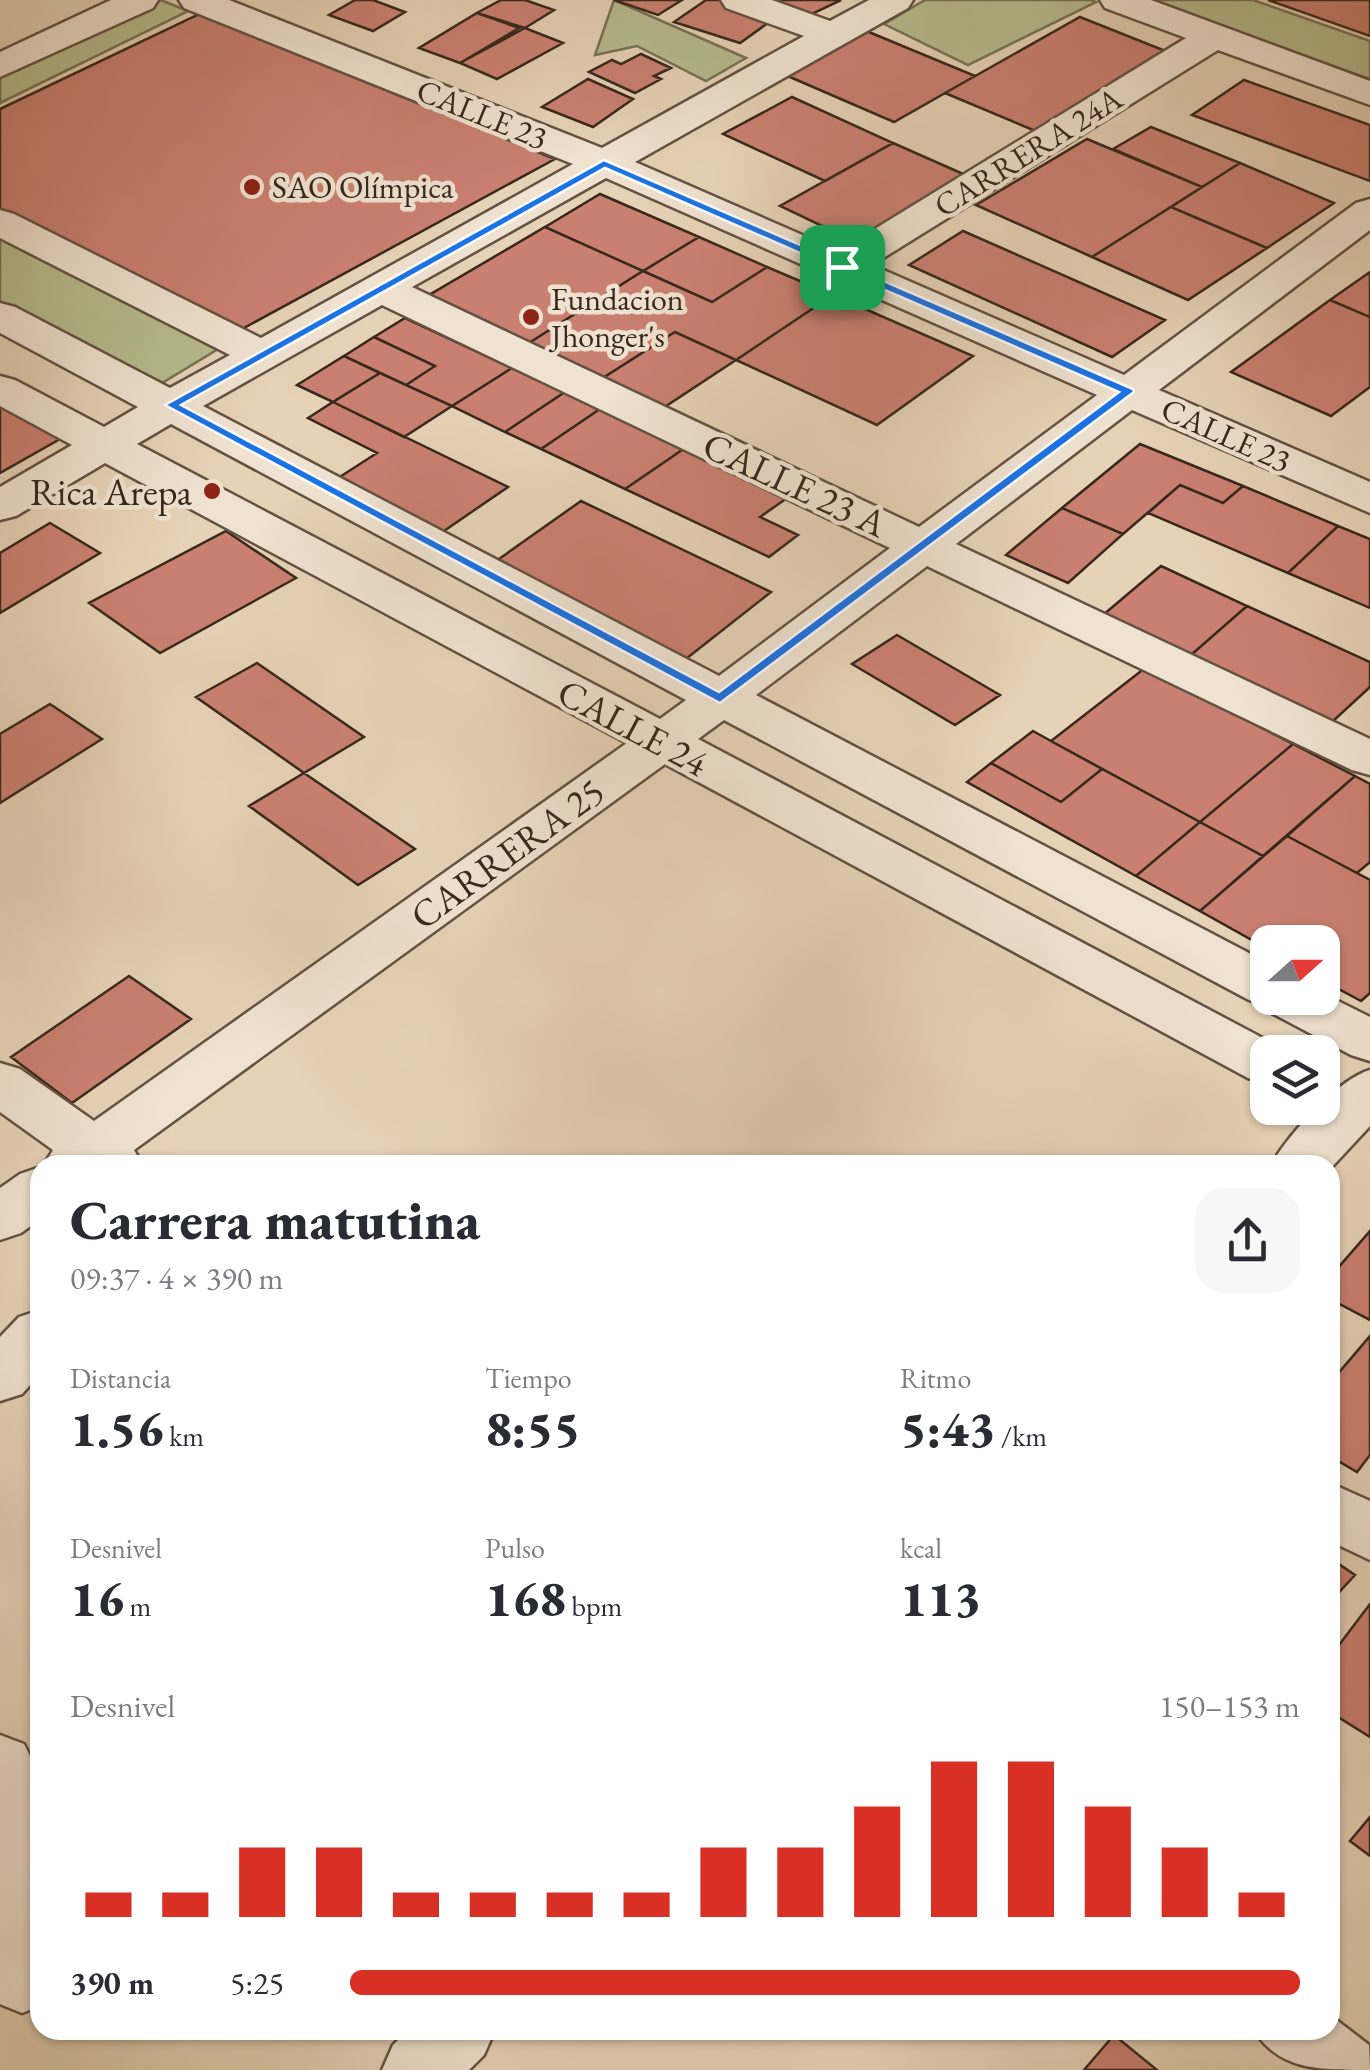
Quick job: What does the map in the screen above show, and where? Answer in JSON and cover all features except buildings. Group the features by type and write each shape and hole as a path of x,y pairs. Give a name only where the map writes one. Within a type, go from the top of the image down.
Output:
{"street":[{"path":"8,62 140,0"},
{"name":"CALLE 23","path":"197,0 604,163 1370,499"},
{"path":"739,0 834,35"},
{"path":"0,506 172,405 895,0"},
{"path":"1118,0 1370,94"},
{"name":"CARRERA 24A","path":"842,267 1214,36"},
{"path":"8,62 66,74"},
{"name":"CARRERA 25","path":"100,1155 662,742 1370,210"},
{"path":"0,222 263,355"},
{"name":"CALLE 23 A","path":"382,290 1370,759"},
{"name":"CALLE 24","path":"0,316 1250,978"},
{"name":"CALLE 24","path":"0,389 1250,1054"},
{"path":"1320,1015 1370,1041"},
{"path":"0,1082 87,1155"},
{"path":"1309,1155 1354,1102"},
{"path":"0,1218 30,1196"},
{"path":"0,1377 30,1345"},
{"path":"1340,1515 1370,1533"},
{"path":"0,1764 26,1819 22,1979"},
{"path":"1304,2040 1342,2070"}],"green space":[{"path":"161,0 188,11 0,103 0,76"},
{"path":"614,0 746,58 706,81 637,46 595,55"},
{"path":"925,0 1096,2 968,65 884,24"},
{"path":"1143,0 1253,0 1370,41 1370,79"},
{"path":"0,226 228,343 157,386 0,304"}],"place":[{"name":"SAO Olímpica","path":"252,187"},
{"name":"Fundacion Jhonger's","path":"531,317"},
{"name":"Rica Arepa","path":"212,491"}],"route":[{"path":"604,163 842,267 1128,392 720,698 172,405 604,163"}]}
